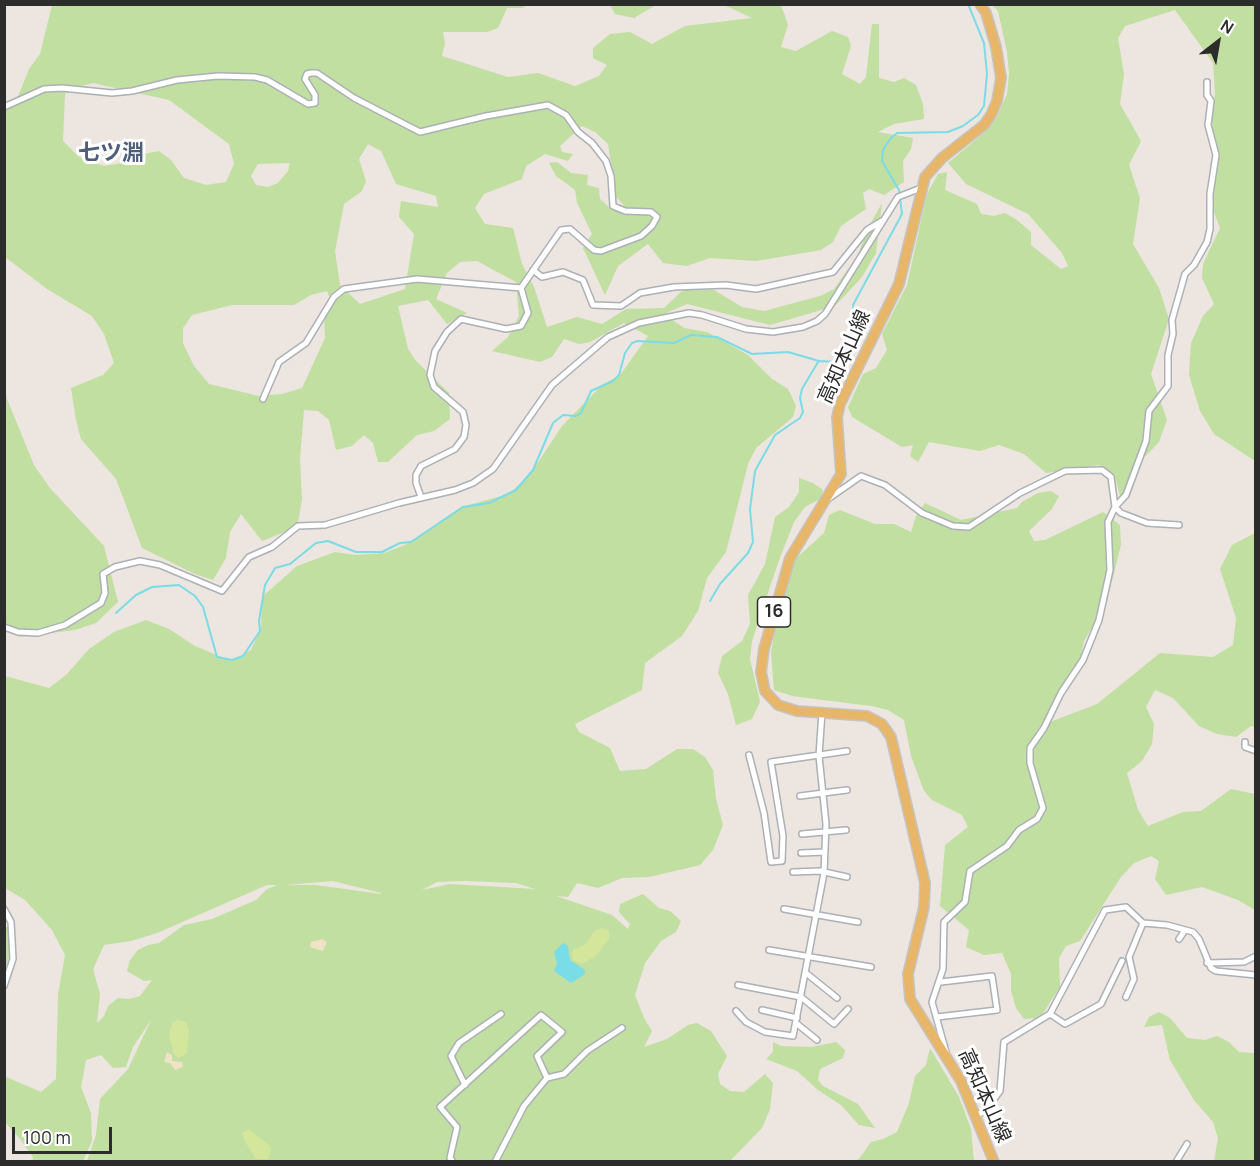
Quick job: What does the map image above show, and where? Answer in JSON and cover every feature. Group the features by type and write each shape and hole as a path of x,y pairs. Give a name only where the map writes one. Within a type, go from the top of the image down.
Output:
{"main road":[{"name":"高知本山線","path":"980,4 986,13 996,47 1001,78 997,101 984,125 931,168 921,188 899,284 840,404 837,417 841,474 790,558 764,648 761,672 765,691 778,705 797,711 856,714 874,719 887,730 894,744 925,883 924,907 908,974 909,995 915,1009 948,1056 961,1081 994,1161"}],"street":[{"path":"4,107 44,89 112,93 132,91 177,80 218,76 255,77 267,80 308,104 315,104 315,95 305,79 307,74 317,73 354,98 420,132 486,116 548,105 566,115 578,132 592,143 602,156 611,176 613,206 625,211 651,212 657,217 652,226 641,236 601,251 594,250 570,229 561,230 521,288 528,313 521,326 506,329 460,319 447,332 435,351 430,375 434,387 463,412 466,425 464,437 455,449 421,466 416,475 421,497"},
{"path":"941,982 944,922 964,902 970,871 1007,846 1019,830 1037,819 1043,808 1030,763 1030,747 1044,728 1061,693 1083,660 1099,620 1110,570 1108,522 1115,507 1126,495 1146,441 1149,411 1168,386 1168,356 1173,334 1172,320 1185,274 1194,265 1207,242 1210,229 1210,194 1216,155 1208,125 1211,102 1207,95 1207,82"},
{"path":"4,627 18,632 38,633 65,625 101,603 105,593 103,574 115,567 140,561 160,565 222,591 249,556 272,548 298,526 325,525 421,497 455,490 493,469 552,385 588,351 608,337 629,328 688,313 746,329 773,332 803,327 817,321 825,314 898,196 904,192 921,188"},
{"path":"533,270 542,277 562,272 583,280 593,305 621,306 640,293 674,287 726,285 756,289 833,272 867,230 884,220"},
{"path":"263,399 279,362 306,343 334,297 344,290 417,279 521,288"},
{"path":"827,500 861,476 885,485 922,513 953,526 969,527 1020,493 1065,471 1102,470 1111,477 1115,507 1132,519 1147,523 1179,525"},
{"path":"736,1011 746,1022 765,1032 793,1036 824,873 826,831 819,756 822,712"},
{"path":"1245,742 1245,747 1256,751"},
{"path":"749,755 765,813 771,862 782,861 783,836 771,762 847,752"},
{"path":"800,796 847,790"},
{"path":"802,834 846,830"},
{"path":"801,853 825,852"},
{"path":"793,872 824,873 847,877"},
{"path":"975,1116 985,1111 1000,1091 1004,1041 1050,1014 1105,910 1126,907 1143,923 1185,930 1197,935 1207,963 1216,971 1256,975"},
{"path":"4,909 11,922 13,959 4,986"},
{"path":"784,909 858,922"},
{"path":"1126,997 1134,979 1129,957 1143,923"},
{"path":"1179,939 1185,930"},
{"path":"769,950 871,967"},
{"path":"1207,963 1244,962 1256,956"},
{"path":"1050,1014 1065,1024 1101,1004 1122,961"},
{"path":"806,974 837,998"},
{"path":"937,1017 997,1010 992,976 941,982 934,989 932,1002 948,1056"},
{"path":"738,985 801,997 834,1024 848,1009"},
{"path":"762,1010 796,1020 817,1040"},
{"path":"465,1085 451,1056 459,1043 501,1014"},
{"path":"453,1161 450,1158 457,1127 440,1107 541,1016 562,1032 537,1056 547,1077"},
{"path":"495,1161 524,1106 547,1077 564,1074 587,1051 622,1028"},
{"path":"1176,1161 1187,1144"}],"green space":[{"path":"722,4 781,5 788,25 781,47 796,51 832,31 848,37 851,46 842,74 860,84 866,77 872,24 879,24 879,78 894,82 904,78 916,85 923,104 924,119 894,124 878,132 913,138 911,149 903,161 904,182 884,195 869,189 863,193 866,209 841,226 833,242 821,250 756,261 710,258 687,266 663,263 648,244 618,266 605,295 583,248 592,234 577,203 575,190 556,176 549,163 557,162 571,173 588,175 587,185 599,188 600,199 611,209 616,211 624,205 616,197 608,144 595,132 582,126 560,146 562,152 573,154 568,161 545,154 526,166 522,179 484,194 475,208 485,224 513,228 522,264 534,287 547,327 577,317 602,324 626,309 664,308 682,291 692,288 714,290 742,307 764,311 820,296 834,289 858,255 867,230 882,203 876,253 862,277 835,306 770,325 687,304 664,314 684,328 707,332 748,355 772,379 788,389 796,406 793,417 756,448 748,464 726,552 707,578 698,611 682,636 645,663 642,690 575,724 579,732 610,748 620,771 646,769 677,749 693,749 705,757 713,770 716,799 723,825 713,850 700,865 649,877 622,878 598,888 577,883 568,897 556,896 612,915 628,929 630,924 619,912 620,904 643,894 659,908 670,911 681,921 676,932 661,941 645,963 635,995 652,1031 644,1047 667,1039 688,1025 697,1023 711,1031 727,1056 718,1074 720,1084 730,1091 744,1092 765,1074 773,1083 770,1109 762,1128 730,1161 87,1161 96,1135 100,1099 128,1069 151,1020 133,1047 126,1067 113,1068 101,1055 86,1060 81,1087 91,1113 92,1141 83,1161 32,1161 33,1157 5,1122 4,1081 6,1077 41,1092 56,1079 58,994 65,955 52,930 25,900 5,888 5,676 49,688 66,675 89,649 114,632 146,620 169,629 195,646 231,661 251,650 261,628 262,597 297,566 335,552 355,555 384,553 405,545 461,507 509,494 531,473 562,426 602,385 620,375 648,336 624,323 590,342 579,344 564,339 552,357 540,362 492,351 508,337 519,316 516,282 477,261 460,262 447,273 436,299 467,313 447,324 428,300 398,306 408,349 416,361 449,393 450,419 434,431 417,435 388,462 378,462 373,443 364,435 352,446 336,450 329,420 318,411 304,410 300,459 302,500 297,527 262,541 241,514 230,532 226,558 213,580 195,574 142,548 116,479 81,439 76,420 71,388 103,375 114,363 104,334 92,316 47,289 5,257 4,108 17,99 29,69 40,54 52,5 528,5 522,8 507,8 498,28 487,32 443,32 445,43 442,56 508,77 538,73 575,86 599,76 607,65 593,58 593,48 610,34 630,32 652,44 685,26 752,18","holes":["93,83 169,100 229,144 234,164 226,182 206,185 184,178 171,160 159,151 139,155 123,163 104,166 79,157 63,141 65,94","368,144 381,151 396,184 436,196 438,207 401,201 399,217 414,234 405,289 360,304 340,285 335,251 344,204 362,191 366,181 359,159","290,163 288,171 278,183 268,187 256,185 251,176 258,164","327,291 332,304 324,315 325,338 302,388 282,394 259,396 209,384 194,366 183,343 183,328 192,315 232,305 294,305 311,295","333,881 381,894 316,885 286,885","464,881 516,883 535,889 450,884 422,890 437,882","267,885 278,885 267,889 256,900 212,919 184,925 159,943 138,950 130,960 127,971 144,981 152,980 140,996 129,999 118,998 108,1006 104,1016 97,1023 100,994 93,969 104,945 131,941 157,933"]},
{"path":"610,5 656,5 634,18 615,14"},
{"path":"992,5 1255,5 1255,461 1214,434 1200,411 1189,375 1191,343 1203,316 1214,304 1202,278 1203,264 1220,228 1208,197 1215,161 1212,122 1215,92 1213,63 1175,10 1125,26 1118,38 1124,74 1120,104 1141,141 1129,165 1140,198 1133,244 1159,288 1169,319 1151,374 1167,420 1159,442 1136,466 1121,499 1115,478 1099,465 1046,473 1024,454 999,445 980,451 929,442 918,462 910,456 913,445 902,447 852,417 848,407 863,374 876,368 887,350 882,334 907,285 927,194 938,174 947,172 945,190 977,204 981,214 994,216 1005,213 1017,220 1031,232 1031,245 1061,269 1068,266 1062,253 1028,214 966,184 948,163 985,132 996,119 1007,94 1009,74 1007,52 998,11"},
{"path":"4,382 7,399 34,465 50,488 104,546 118,602 96,623 75,630 19,637 5,626"},
{"path":"799,478 823,490 820,499 805,507 794,522 778,563 752,641 750,659 760,702 752,719 736,725 728,694 718,673 722,656 742,641 750,624 748,595 765,564 775,517 789,507 799,492"},
{"path":"1051,491 1059,496 1052,509 1029,531 1034,541 1045,540 1103,512 1120,525 1121,545 1107,601 1084,641 1080,660 1052,710 1050,722 1097,704 1160,653 1213,657 1233,645 1236,618 1220,569 1232,545 1255,533 1255,727 1251,726 1236,737 1217,734 1199,726 1173,698 1155,690 1146,707 1154,724 1152,744 1142,761 1127,773 1138,810 1148,826 1183,812 1201,811 1231,789 1255,794 1255,910 1238,900 1202,887 1166,895 1155,879 1159,861 1151,856 1134,863 1121,877 1080,941 1066,946 1059,958 1060,987 1040,1018 1024,1019 1016,1008 1011,991 1011,974 1002,953 984,955 966,947 969,930 940,906 945,845 968,827 962,815 932,800 924,791 911,756 904,720 888,710 871,706 792,696 774,690 771,653 777,617 788,587 793,561 824,533 829,515 840,510 875,524 894,524 911,532 916,516 925,503 961,520 1017,508 1022,502 1038,493"},
{"path":"5,927 8,927 11,949 5,973"},
{"path":"602,928 609,931 609,939 595,957 582,964 573,960 574,949 586,944 594,931"},
{"path":"1159,1012 1170,1018 1187,1038 1205,1040 1217,1036 1229,1042 1239,1052 1255,1053 1255,1161 1214,1161 1218,1138 1213,1122 1194,1100 1170,1060 1162,1025 1144,1027 1149,1017"},
{"path":"178,1020 186,1022 189,1031 187,1053 179,1058 174,1055 169,1035 172,1022"},
{"path":"773,1042 781,1046 811,1047 836,1042 845,1050 843,1058 820,1069 818,1080 823,1086 858,1104 875,1128 859,1125 841,1105 818,1090 797,1071 766,1059 773,1052"},
{"path":"930,1048 959,1097 971,1129 974,1161 854,1161 859,1159 871,1142 897,1132 909,1103 915,1076 926,1065"},
{"path":"249,1129 270,1146 268,1159 256,1159 242,1133"}],"sand":[{"path":"322,939 327,942 323,951 310,947 311,942"},
{"path":"167,1052 172,1055 172,1061 182,1062 183,1067 175,1070 170,1063 164,1062"}],"water":[{"path":"563,943 568,946 570,960 585,970 584,975 571,983 554,971 557,964 554,952"}],"waterway":[{"path":"116,613 136,595 152,587 179,585 195,596 203,607 217,657 232,660 243,656 260,631 259,621 265,585 275,568 290,564 316,543 328,541 356,552 382,552 400,543 411,542 463,507 489,503 516,490 533,470 553,423 563,415 576,416 581,413 591,391 613,381 619,375 625,353 632,343 638,341 674,343 691,335 717,337 752,354 788,352 819,361 837,362 846,359 857,345 853,305 902,214 899,190 882,161 883,150 897,133 948,132 963,126 978,115 984,106 987,74 984,43 968,4"},
{"path":"710,601 720,584 748,553 753,542 750,509 755,471 775,435 800,418 803,412 800,398 802,389 818,362"}],"district":[{"name":"七ツ淵","path":"111,154"}]}
